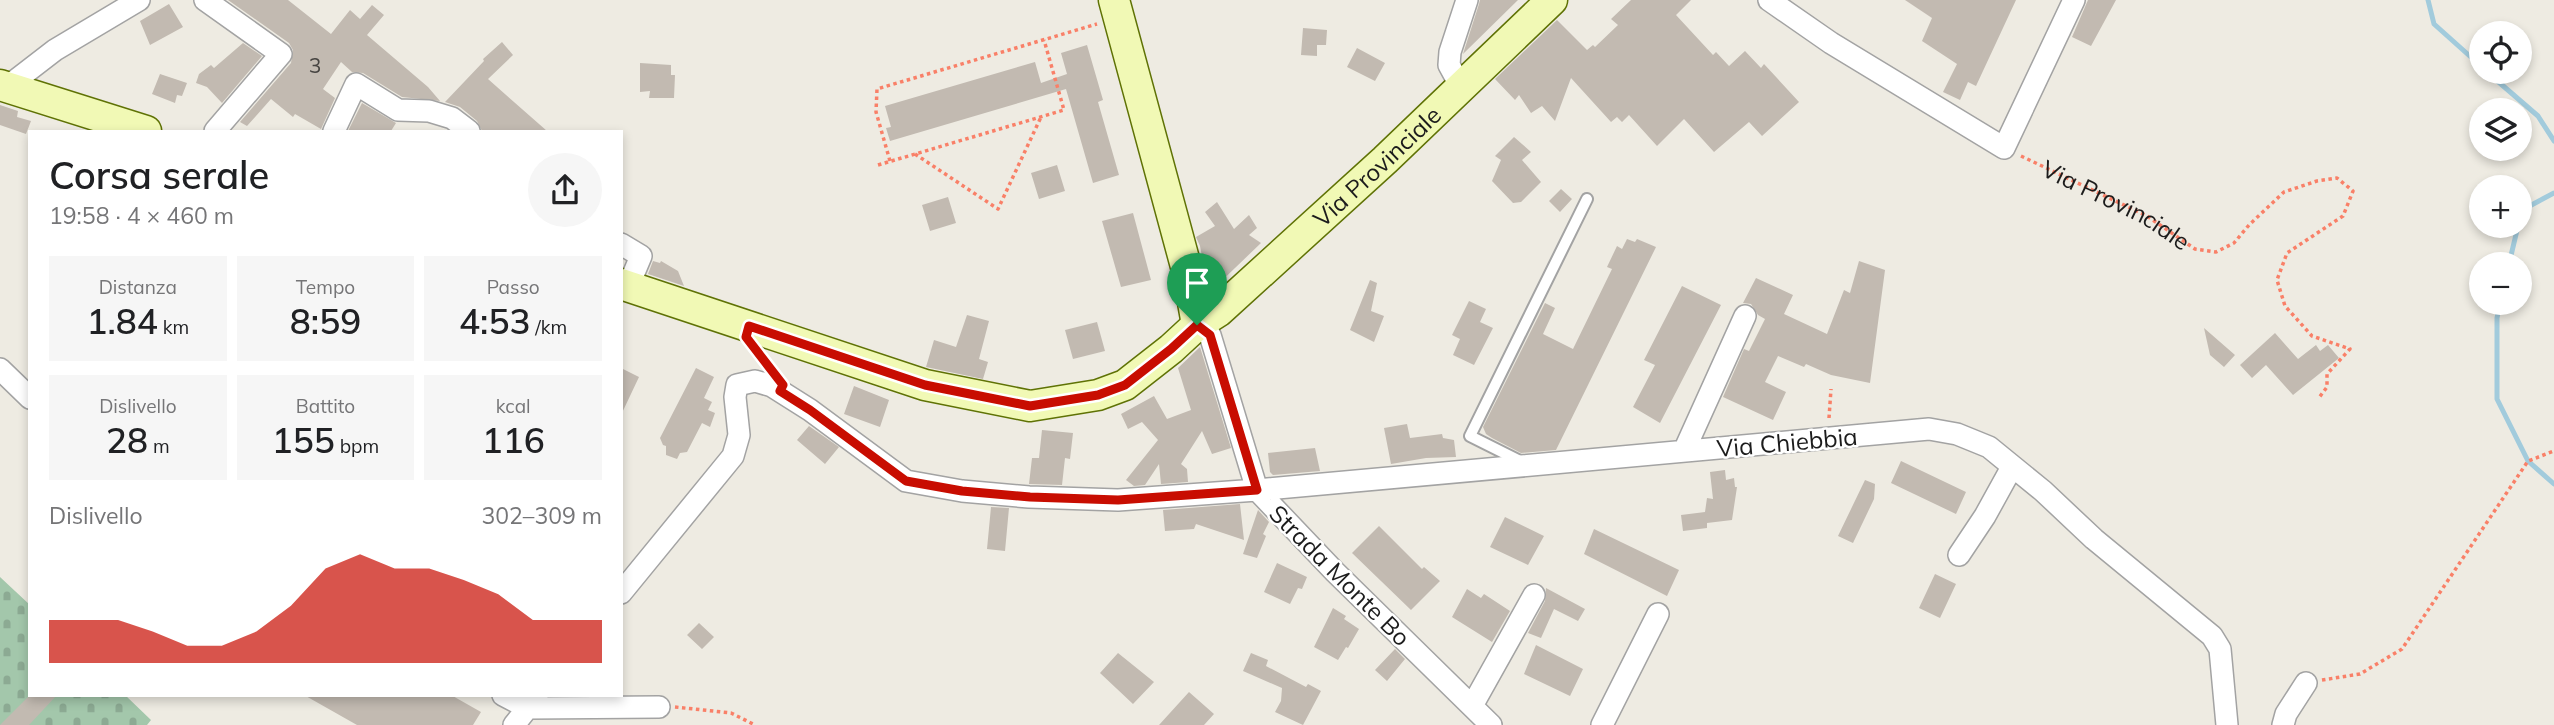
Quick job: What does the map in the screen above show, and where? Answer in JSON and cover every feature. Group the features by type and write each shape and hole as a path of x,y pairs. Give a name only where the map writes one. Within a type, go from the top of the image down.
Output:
{"main road":[{"name":"Via Provinciale","path":"625,286 925,385 1030,406 1098,395 1125,385 1197,325 1219,312 1552,0"},
{"path":"1116,9 1188,274 1197,325"},
{"path":"4,86 143,130"}],"street":[{"path":"4,86 55,50 139,0"},
{"path":"205,0 281,54 216,130"},
{"path":"1461,87 1449,65 1450,52 1467,0"},
{"path":"1769,0 1831,43 2004,148 2074,0"},
{"path":"334,130 356,84 398,110 429,111 452,118 468,130"},
{"path":"623,245 641,256 625,286"},
{"path":"1684,452 1745,316"},
{"name":"Strada Monte Bo","path":"1197,325 1210,335 1257,490 1335,572 1491,725"},
{"path":"0,369 28,396"},
{"name":"Via Chiebbia","path":"623,591 733,456 739,435 735,397 737,385 745,382 755,381 772,386 810,410 906,481 962,491 1030,497 1118,500 1257,490 1929,429 1957,434 1989,447 2212,636 2220,649 2227,725"},
{"path":"1959,555 1985,516 2012,467"},
{"path":"1472,706 1534,594"},
{"path":"1602,725 1658,614"},
{"path":"2283,725 2286,714 2306,683"},
{"path":"513,697 533,701 659,706"},
{"path":"514,725 533,701"}],"lane":[{"path":"1531,466 1471,436 1587,199"}],"path":[{"path":"890,161 876,113 877,89 1044,40 1116,9"},
{"path":"878,164 1064,110 1044,40"},
{"path":"915,154 998,209 1041,117"},
{"name":"Via Provinciale","path":"2004,148 2147,216 2195,248 2216,252 2234,243 2284,192 2317,181 2337,178 2353,191 2343,216 2287,253 2277,280 2285,306 2312,336 2350,349 2327,374 2327,387 2318,399"},
{"path":"1827,438 1831,390"},
{"path":"2306,683 2360,674 2402,649 2528,461 2554,451"},
{"path":"659,706 691,707 731,713 755,725"}],"green space":[{"path":"0,577 28,603 28,697 127,697 151,720 147,725 0,725"}],"building":[{"path":"228,0 288,0 331,34 350,10 360,19 372,5 384,15 367,35 428,87 440,101 402,97 363,73 352,72 341,62 323,89 335,98 321,129 295,114 293,117 271,99 247,126 240,122 291,63 293,50 289,43"},
{"path":"1480,0 1518,0 1463,54 1479,4"},
{"path":"1631,0 1691,0 1676,15 1713,55 1716,52 1729,66 1745,51 1761,68 1764,64 1799,102 1762,136 1749,122 1714,152 1684,119 1657,146 1629,115 1622,122 1617,117 1611,122 1571,78 1555,121 1542,106 1531,113 1519,95 1515,100 1495,79 1557,20 1587,50 1593,45 1595,47 1618,25 1611,19"},
{"path":"1905,0 2016,0 1976,86 1968,82 1960,100 1943,92 1957,64 1922,41 1932,18"},
{"path":"2088,0 2116,0 2091,46 2072,37"},
{"path":"169,4 183,27 150,45 140,21"},
{"path":"1303,28 1327,30 1326,45 1317,45 1317,56 1301,55"},
{"path":"502,42 513,55 488,79 546,130 482,130 477,121 460,107 445,102"},
{"path":"243,43 262,56 222,103 207,87 196,83 199,74 211,65 214,68"},
{"path":"1087,45 1103,100 1098,102 1119,175 1093,183 1066,89 890,141 886,128 891,127 885,106 1035,62 1041,83 1067,74 1061,53"},
{"path":"1357,48 1385,63 1375,81 1347,67"},
{"path":"640,63 671,65 671,75 675,75 674,98 649,98 650,91 640,92"},
{"path":"160,74 187,83 182,96 177,95 175,103 152,94"},
{"path":"362,103 396,123 392,130 348,130"},
{"path":"0,105 18,111 17,117 31,121 26,134 0,125"},
{"path":"1514,137 1531,152 1522,160 1541,182 1521,202 1513,203 1492,181 1501,160 1495,156"},
{"path":"1057,165 1065,191 1039,199 1031,173"},
{"path":"1561,189 1572,199 1560,212 1549,201"},
{"path":"948,197 956,223 930,231 922,205"},
{"path":"1217,202 1234,229 1249,215 1257,228 1249,235 1261,243 1209,293 1196,237 1215,226 1205,212"},
{"path":"1133,213 1151,280 1121,287 1102,221"},
{"path":"1627,239 1635,242 1637,239 1656,247 1556,450 1521,453 1486,434 1483,427 1545,303 1555,308 1543,334 1573,349 1612,269 1607,267 1617,246 1622,249"},
{"path":"653,261 661,261 678,271 684,286 648,274"},
{"path":"1859,261 1885,270 1870,383 1831,375 1778,356 1765,382 1786,392 1773,420 1723,397 1744,349 1749,351 1765,319 1758,315 1751,304 1743,303 1756,278 1793,295 1784,314 1827,334 1844,290 1850,293"},
{"path":"1370,280 1377,283 1371,311 1384,316 1374,342 1350,330"},
{"path":"1682,286 1721,305 1660,423 1633,407 1655,365 1644,360"},
{"path":"1469,301 1486,309 1480,322 1493,328 1474,365 1453,355 1460,339 1452,335"},
{"path":"967,315 989,321 979,359 988,362 983,379 926,367 934,340 956,347"},
{"path":"1097,322 1105,351 1073,359 1065,330"},
{"path":"2204,328 2235,355 2224,367 2210,355"},
{"path":"2275,333 2298,359 2316,345 2320,351 2328,345 2339,358 2293,395 2266,365 2252,378 2240,365"},
{"path":"1200,347 1231,448 1212,454 1202,431 1181,464 1187,469 1188,482 1161,484 1159,464 1145,485 1134,486 1126,480 1158,440 1142,422 1128,429 1121,414 1154,396 1167,419 1191,410 1178,368"},
{"path":"696,368 714,377 704,398 712,402 708,410 715,413 710,427 702,423 687,452 680,453 677,459 666,455 666,446 660,438"},
{"path":"623,369 639,377 623,411"},
{"path":"854,386 889,400 880,427 844,414"},
{"path":"1407,424 1410,438 1442,434 1443,438 1454,440 1456,457 1426,458 1391,464 1384,428"},
{"path":"809,426 839,447 825,464 797,440"},
{"path":"1042,430 1073,433 1070,459 1065,458 1062,485 1029,484 1032,458 1039,458"},
{"path":"1315,448 1320,471 1273,475 1270,472 1268,453"},
{"path":"1901,461 1966,492 1956,514 1891,483"},
{"path":"1725,470 1726,480 1734,478 1737,487 1732,520 1707,523 1707,528 1683,531 1681,515 1705,512 1707,498 1713,499 1710,472"},
{"path":"1865,480 1875,484 1874,499 1853,543 1838,536"},
{"path":"1240,504 1244,540 1196,524 1194,529 1165,531 1163,510"},
{"path":"991,507 1009,508 1005,551 987,549"},
{"path":"1258,510 1269,522 1257,558 1243,554"},
{"path":"1505,517 1544,536 1528,565 1490,547"},
{"path":"1379,526 1422,569 1424,567 1440,581 1411,610 1352,553"},
{"path":"1594,529 1679,570 1667,596 1584,554"},
{"path":"1277,563 1307,577 1302,589 1298,588 1290,604 1264,592"},
{"path":"1935,574 1956,584 1940,618 1919,608"},
{"path":"1546,588 1585,609 1578,621 1554,609 1541,638 1528,633 1545,601"},
{"path":"1467,589 1481,598 1484,594 1510,611 1492,642 1452,617"},
{"path":"1333,608 1359,629 1338,660 1314,647"},
{"path":"699,623 714,637 702,649 687,635"},
{"path":"1536,645 1583,669 1570,696 1524,674"},
{"path":"1395,649 1405,659 1387,681 1375,670"},
{"path":"1118,653 1154,682 1133,704 1100,673"},
{"path":"1251,653 1268,660 1266,666 1306,687 1308,684 1321,691 1303,725 1275,712 1281,701 1282,688 1243,671"},
{"path":"1189,692 1214,714 1204,725 1159,725"},
{"path":"28,697 55,697 29,725 0,725"},
{"path":"308,697 455,697 481,712 473,725 357,725"}],"waterway":[{"path":"2428,0 2434,24 2469,55"},
{"path":"2501,84 2538,116 2554,141"},
{"path":"2532,205 2554,193"},
{"path":"2512,252 2515,238"},
{"path":"2498,315 2497,399 2528,461 2554,484"}],"route":[{"path":"1197,325 1210,335 1257,490 1118,500 962,491 906,481 780,391 783,385 746,337 749,326 925,385 1030,406 1098,395 1125,385 1197,325"}]}
